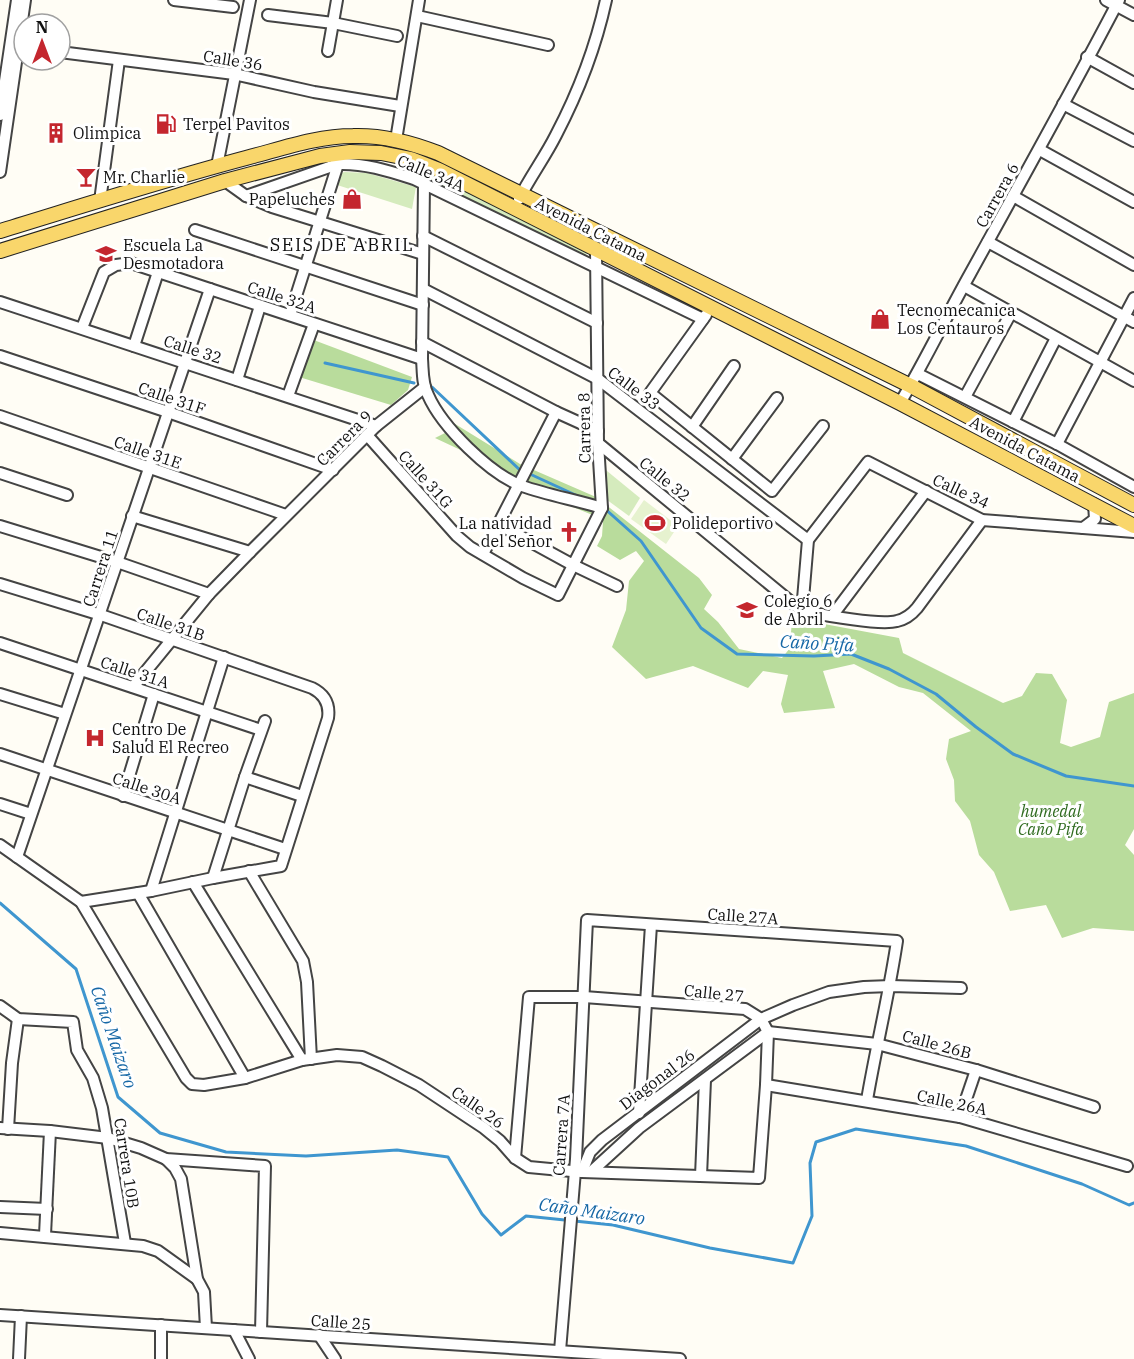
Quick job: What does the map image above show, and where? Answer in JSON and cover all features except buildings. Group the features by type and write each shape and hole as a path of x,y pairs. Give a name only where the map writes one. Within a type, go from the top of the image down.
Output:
{"main road":[{"name":"Avenida Catama","path":"0,231 217,166 323,138 352,136 396,140 438,153 914,380 1134,505"},
{"name":"Avenida Catama","path":"0,251 225,181 335,153 381,153 411,159 439,170 712,307 1134,526"}],"street":[{"path":"174,0 233,7"},
{"path":"217,166 250,0"},
{"path":"328,51 337,0"},
{"path":"396,140 419,0"},
{"path":"515,208 557,135 586,69 606,0"},
{"path":"1114,2 1134,15"},
{"name":"Carrera 6","path":"900,403 1040,150 1114,2"},
{"path":"268,15 333,23 397,36"},
{"path":"417,16 548,45"},
{"path":"0,172 3,111 12,52"},
{"name":"Calle 36","path":"72,54 234,74 314,92 400,106"},
{"path":"1088,57 1134,83"},
{"path":"100,201 119,60"},
{"path":"1063,104 1134,141"},
{"path":"1040,150 1134,202"},
{"path":"411,159 421,171 424,184 422,359 425,387 429,398 464,444 487,465 520,485 602,508 573,565"},
{"path":"290,315 338,164"},
{"name":"Calle 34A","path":"246,195 338,164 377,168 424,184 703,319"},
{"path":"225,181 246,195 272,207 423,254"},
{"path":"1013,196 1134,265"},
{"path":"195,230 423,305"},
{"path":"423,236 597,323"},
{"path":"988,242 1129,319"},
{"name":"Carrera 8","path":"596,250 598,443 602,508"},
{"name":"Calle 32A","path":"82,328 104,272 116,265 131,263 422,359"},
{"path":"134,346 158,272"},
{"path":"964,286 1134,381"},
{"name":"Carrera 11","path":"17,857 210,289"},
{"name":"Calle 33","path":"423,289 598,379 808,540"},
{"path":"1056,444 1100,362 1129,319 1134,298"},
{"name":"Calle 32","path":"0,302 376,426"},
{"path":"237,380 261,306"},
{"path":"712,307 650,393 772,491 823,426"},
{"path":"965,397 1011,313"},
{"path":"288,396 314,324"},
{"path":"1013,422 1056,338"},
{"path":"422,342 556,412 598,431"},
{"name":"Calle 31F","path":"0,356 333,470"},
{"path":"692,427 734,366"},
{"name":"Avenida Catama","path":"914,380 965,397 1134,487"},
{"name":"Carrera 9","path":"132,687 208,594 376,426 425,387"},
{"path":"732,459 777,398"},
{"path":"483,554 556,412"},
{"name":"Calle 31E","path":"0,416 286,515"},
{"name":"Calle 31G","path":"367,435 457,536 470,547 523,578 558,595 573,565"},
{"name":"Calle 32","path":"598,443 802,611"},
{"name":"Calle 34","path":"808,540 868,462 982,520 1134,532"},
{"path":"0,473 67,495"},
{"path":"832,616 926,491"},
{"path":"1083,528 1095,519 1094,504"},
{"path":"132,516 250,552"},
{"path":"808,540 802,611 892,622 910,615 917,608 982,520"},
{"path":"498,524 616,586"},
{"path":"0,526 117,562 208,594"},
{"name":"Calle 31B","path":"0,584 100,615 312,688 322,695 326,702 328,718 302,795"},
{"name":"Calle 31A","path":"0,643 207,712 263,725 245,777"},
{"path":"151,891 224,657"},
{"path":"0,694 65,714"},
{"path":"123,796 154,694"},
{"name":"Calle 30A","path":"0,754 285,849"},
{"path":"0,845 81,902 151,891 281,866 302,795 245,777 213,878"},
{"path":"0,804 31,814"},
{"path":"249,871 303,961 308,992 306,1059"},
{"path":"193,882 306,1059"},
{"path":"138,893 245,1078"},
{"name":"Calle 26","path":"81,902 186,1078 198,1086 245,1078 306,1059 347,1055 362,1057 419,1086 484,1128 515,1158 529,1167 759,1178 766,1085"},
{"name":"Calle 27A","path":"587,920 897,941 891,986"},
{"name":"Carrera 7A","path":"567,1354 567,1258 572,1205 582,1171 587,920"},
{"path":"639,1128 651,925"},
{"path":"867,1100 891,986"},
{"name":"Calle 27","path":"515,1158 529,997 584,997 745,1010 761,1019 829,992 891,986 961,988"},
{"path":"0,1006 18,1019 4,1129 50,1131 108,1138 141,1148 166,1159 265,1166 261,1332"},
{"name":"Carrera 10B","path":"18,1019 73,1022 77,1050 93,1078 102,1108 124,1243"},
{"path":"761,1019 768,1032 766,1085"},
{"name":"Diagonal 26","path":"582,1171 590,1152 639,1111 761,1019"},
{"name":"Diagonal 26","path":"582,1171 768,1032"},
{"name":"Calle 26B","path":"768,1032 877,1044 976,1070 1094,1107"},
{"path":"0,1062 12,1063"},
{"path":"960,1117 976,1070"},
{"path":"701,1176 705,1080"},
{"name":"Calle 26A","path":"766,1085 960,1117 1127,1166"},
{"path":"45,1236 50,1131"},
{"path":"166,1159 181,1179 197,1279 204,1292 206,1328"},
{"path":"0,1208 47,1209"},
{"path":"0,1233 143,1246 158,1251 197,1279"},
{"name":"Calle 25","path":"0,1315 319,1335 567,1354 680,1359"},
{"path":"19,1359 21,1317"},
{"path":"162,1325 162,1359"},
{"path":"234,1330 249,1359"},
{"path":"319,1335 335,1359"}],"green space":[{"path":"432,172 588,251 584,260 430,184"},
{"path":"367,173 416,187 412,209 334,184 336,174"},
{"path":"311,339 412,377 408,390 391,405 299,377"},
{"name":"humedal Caño Pifa","path":"447,419 520,464 596,497 699,578 712,595 704,609 718,622 739,649 782,658 790,648 792,618 899,638 903,653 1003,703 1022,696 1036,673 1052,674 1067,700 1060,743 1071,747 1100,737 1109,702 1134,693 1134,829 1125,845 1134,855 1134,931 1093,928 1062,938 1046,905 1010,911 994,872 979,855 970,821 955,801 954,780 946,759 949,739 971,731 923,693 899,687 854,664 823,671 835,708 784,713 781,704 788,675 763,671 748,688 693,666 646,679 612,647 626,610 629,581 644,561 636,551 620,560 597,546 602,536 603,522 595,516 494,475 467,453 435,438 451,430"},
{"path":"596,462 640,498 629,516 599,494"},
{"name":"Polideportivo","path":"644,500 678,526 666,544 631,519"}],"waterway":[{"name":"Caño Pifa","path":"325,363 414,383"},
{"name":"Caño Pifa","path":"432,387 521,471"},
{"name":"Caño Pifa","path":"532,475 582,498"},
{"name":"Caño Pifa","path":"604,508 641,541 701,628 737,654 814,656 851,654 889,669 936,694 1013,754 1066,776 1134,786"},
{"name":"Caño Maizaro","path":"0,903 76,969 118,1097 160,1133 226,1152 306,1156 397,1150 448,1157 482,1214 501,1235 526,1216 613,1225 710,1248 793,1263 812,1216 810,1163 816,1142 856,1129 966,1146 1082,1184 1129,1205 1134,1203"}],"place":[{"name":"Terpel Pavitos","path":"166,124"},
{"name":"Olimpica","path":"56,133"},
{"name":"Mr. Charlie","path":"86,177"},
{"name":"Papeluches","path":"352,199"},
{"name":"Escuela La Desmotadora","path":"106,254"},
{"name":"Tecnomecanica Los Centauros","path":"880,319"},
{"name":"Polideportivo","path":"655,523"},
{"name":"La natividad del Señor","path":"569,532"},
{"name":"Colegio 6 de Abril","path":"747,610"},
{"name":"Centro De Salud El Recreo","path":"95,738"}],"district":[{"name":"SEIS DE ABRIL","path":"342,244"}]}
